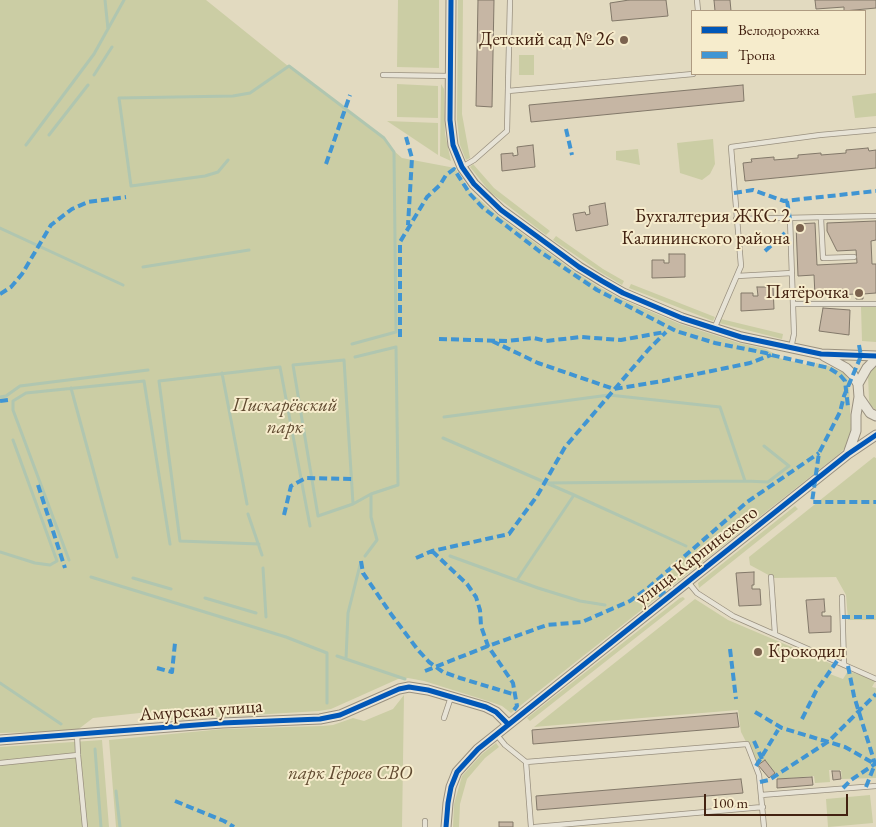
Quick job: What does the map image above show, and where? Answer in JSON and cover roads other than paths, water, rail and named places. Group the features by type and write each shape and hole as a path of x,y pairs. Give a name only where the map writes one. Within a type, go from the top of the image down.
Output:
{"street":[{"path":"451,0 451,134 453,145 462,167 474,184 501,210 579,267 602,281 654,307 714,329 791,348 821,354 876,358"},
{"path":"821,354 846,368 858,384 860,397 856,415 856,431 848,454"},
{"path":"858,384 866,368 876,358"},
{"path":"860,397 870,413 876,416"},
{"name":"улица Карпинского","path":"446,827 451,787 457,772 467,760 508,724 848,454 876,434"},
{"name":"Амурская улица","path":"0,740 222,723 320,719 340,715 399,689 415,688 451,697"},
{"path":"451,697 486,707 496,712 508,724"}],"lane":[{"path":"462,167 474,160 507,131 510,0"},
{"path":"508,91 691,74"},
{"path":"383,75 451,76"},
{"path":"714,329 741,266 731,147 876,130"},
{"path":"736,219 876,216"},
{"path":"821,218 823,258 854,257"},
{"path":"790,219 794,334 791,348"},
{"path":"737,276 792,273"},
{"path":"793,304 876,304"},
{"path":"771,577 774,634"},
{"path":"688,582 697,593 733,616 876,679"},
{"path":"842,597 844,665"},
{"path":"444,718 451,697"},
{"path":"77,734 85,827"},
{"path":"496,734 505,745 526,762 747,744 759,775 764,827"},
{"path":"0,763 78,755"},
{"path":"526,762 533,827 763,807"},
{"path":"761,795 876,786"},
{"path":"425,821 425,827"}],"waterway":[{"path":"105,0 108,29"},
{"path":"26,145 94,54 124,0"},
{"path":"94,75 112,47"},
{"path":"228,160 218,172 205,176 131,186 119,98 233,96 250,93 289,66 384,138 394,152 396,332 352,344"},
{"path":"49,135 88,85"},
{"path":"0,228 123,285"},
{"path":"143,267 249,250"},
{"path":"353,504 344,360 293,365 318,516 353,504 371,494 398,485 396,347 355,357"},
{"path":"259,544 180,541 159,381 280,367 310,526"},
{"path":"0,397 6,396 20,386 148,370"},
{"path":"222,373 247,504"},
{"path":"69,560 13,410 13,401 26,393 144,381 170,544"},
{"path":"71,388 117,557"},
{"path":"444,417 609,395 720,407 745,481 545,483"},
{"path":"443,438 686,546"},
{"path":"0,552 35,563 50,565 57,561 13,440"},
{"path":"745,481 768,482 789,466 764,446"},
{"path":"365,556 377,540 371,517 371,494"},
{"path":"517,580 574,495"},
{"path":"248,514 262,555"},
{"path":"450,556 538,588 580,601 605,605"},
{"path":"346,659 348,613 360,565"},
{"path":"263,568 266,617"},
{"path":"91,577 286,637 327,653 327,703"},
{"path":"133,578 171,589"},
{"path":"205,598 256,613"},
{"path":"337,656 405,679"},
{"path":"0,683 61,724"},
{"path":"95,749 101,827"},
{"path":"116,791 120,827"}],"place":[{"name":"Детский сад № 26","path":"624,40"},
{"name":"Бухгалтерия ЖКС 2 Калининского района","path":"800,228"},
{"name":"Пятёрочка","path":"859,293"},
{"name":"Крокодил","path":"758,652"}],"park label":[{"name":"Пискарёвский парк","path":"285,417"},
{"name":"парк Героев СВО","path":"350,774"}]}
